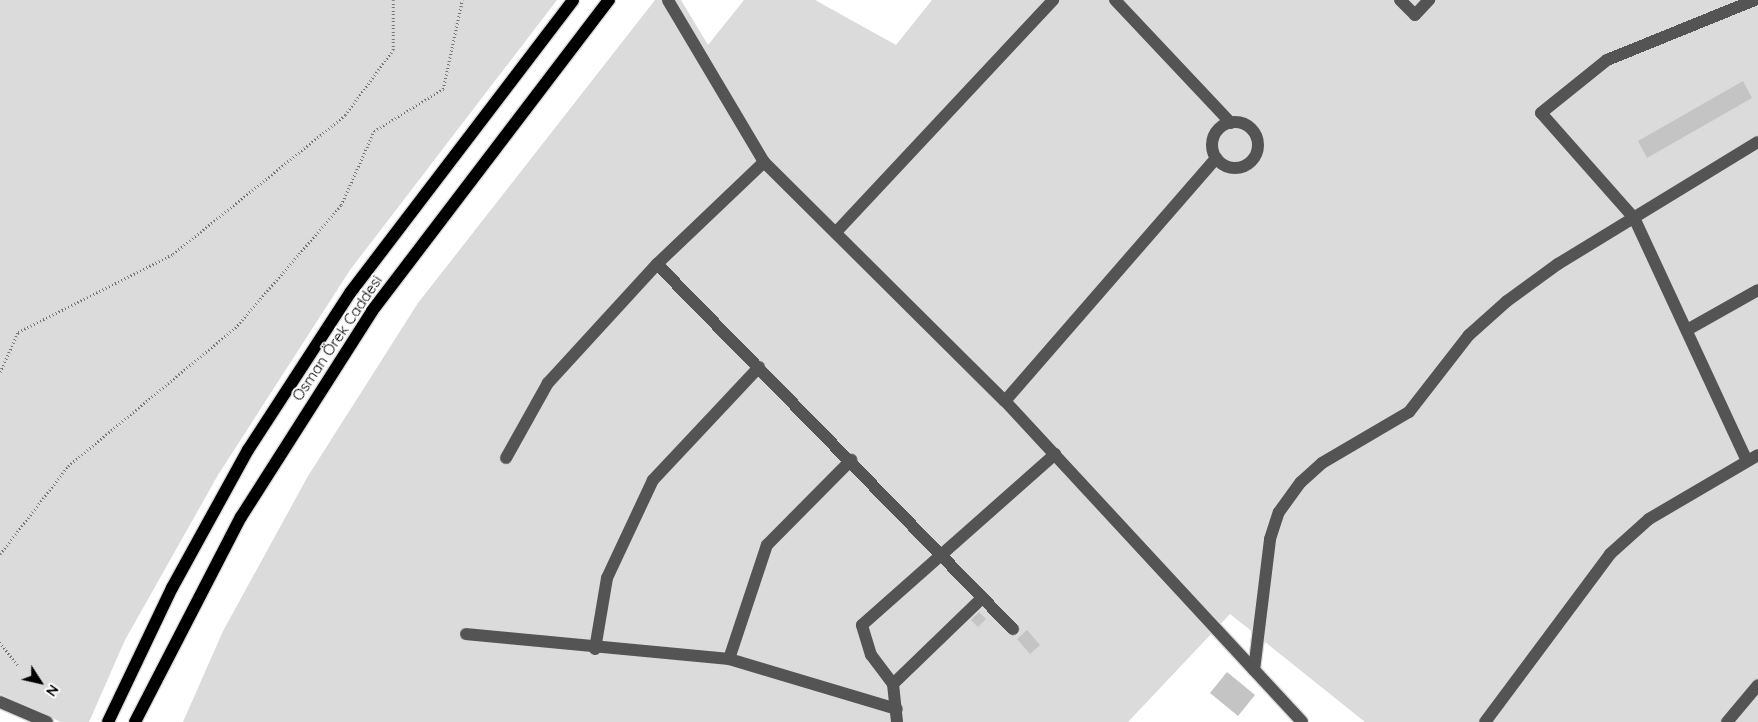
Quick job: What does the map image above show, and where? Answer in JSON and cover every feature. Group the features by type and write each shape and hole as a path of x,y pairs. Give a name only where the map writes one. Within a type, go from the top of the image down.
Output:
{"main road":[{"name":"Osman Örek Caddesi","path":"108,722 172,588 253,441 350,293 573,0"},
{"name":"Osman Örek Caddesi","path":"135,722 241,517 372,311 609,0"}],"street":[{"path":"668,0 764,162 838,230 1005,401 1302,722"},
{"path":"838,230 1053,0"},
{"path":"1115,0 1231,123 1252,129 1258,150 1250,163 1236,168 1216,158"},
{"path":"1400,0 1415,15 1429,0"},
{"path":"1484,722 1616,548 1648,519 1752,458 1687,330 1634,218 1541,113 1607,60 1755,0"},
{"path":"1005,401 1216,158 1214,137 1231,123"},
{"path":"1254,670 1270,540 1278,512 1301,482 1322,462 1409,412 1469,335 1507,301 1634,218 1758,142"},
{"path":"506,458 548,383 657,264 764,162"},
{"path":"657,264 851,460 1013,629"},
{"path":"1687,330 1758,290"},
{"path":"595,649 607,578 653,480 759,367"},
{"path":"466,634 595,649 729,660 897,716 893,684 871,655 862,626 1055,454"},
{"path":"729,660 767,545 851,460"},
{"path":"893,684 982,598"},
{"path":"1727,722 1758,685"},
{"path":"0,702 47,722"}],"path":[{"path":"0,372 18,332 173,254 345,115 393,50 393,0"},
{"path":"0,554 68,466 235,328 340,205 374,131 443,89 462,0"},
{"path":"0,642 19,667"}],"shaded area":[{"path":"0,0 557,0 350,270 218,475 125,640 89,722 61,722 0,694"},
{"path":"655,0 681,0 708,45 744,0 815,0 896,45 932,0 1758,0 1758,722 1365,722 1230,614 1128,722 183,722 223,631 308,476 418,303"}],"building":[{"path":"1743,81 1752,98 1647,158 1638,141"},
{"path":"979,612 986,619 978,627 971,620"},
{"path":"1027,630 1040,645 1030,654 1017,639"},
{"path":"1227,672 1255,695 1238,716 1210,693"}]}
